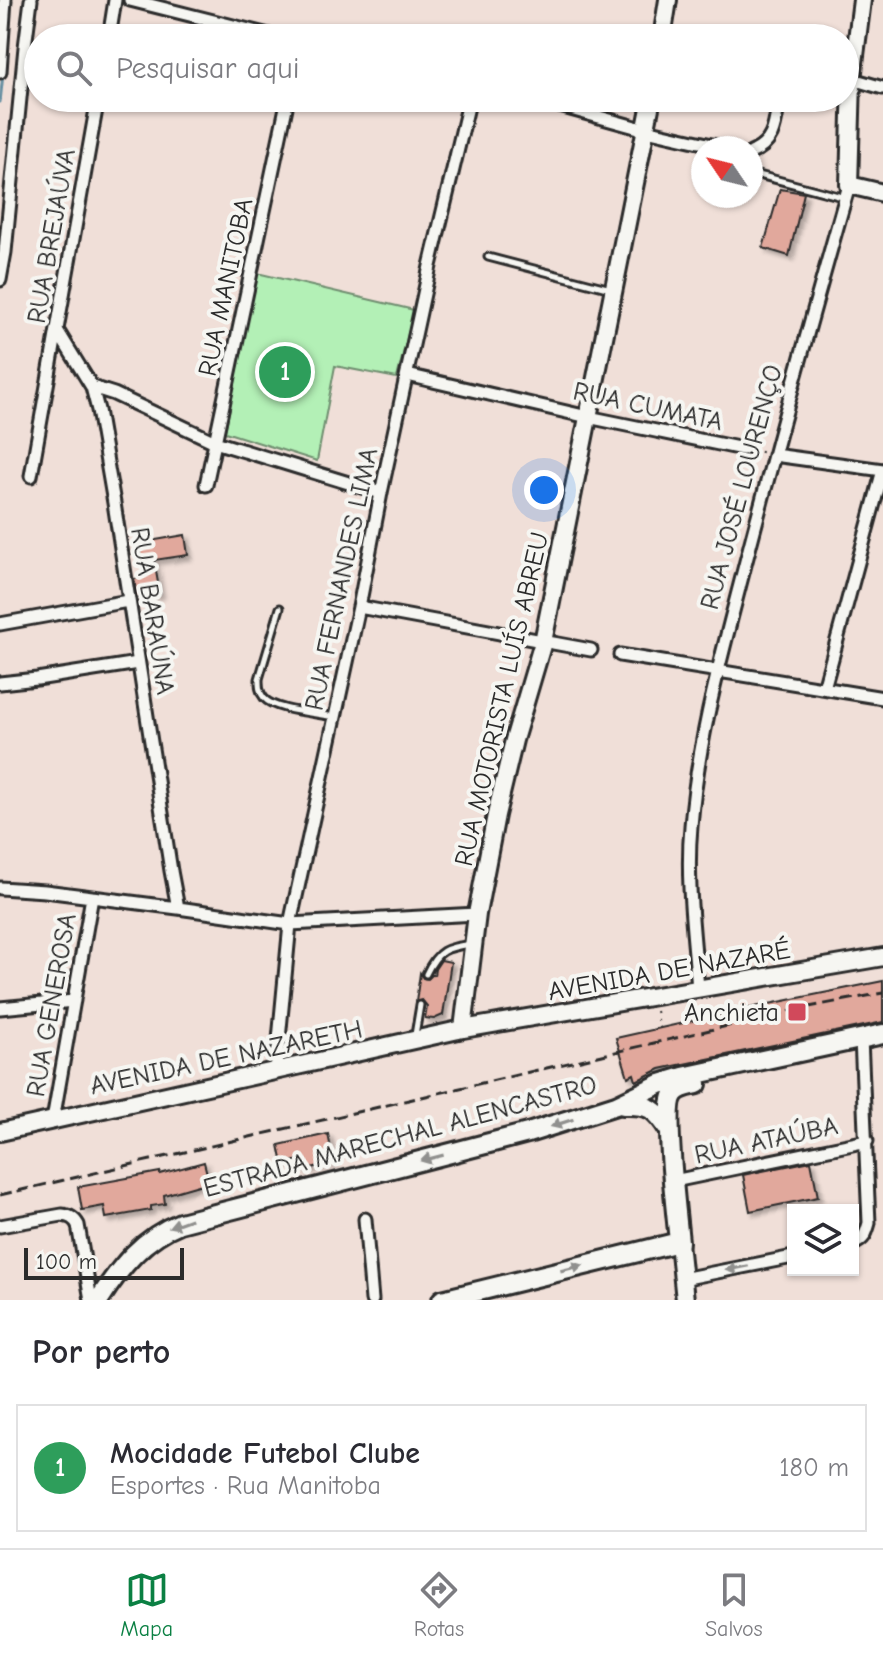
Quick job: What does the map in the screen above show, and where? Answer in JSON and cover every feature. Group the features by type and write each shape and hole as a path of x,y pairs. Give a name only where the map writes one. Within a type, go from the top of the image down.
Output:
{"main road":[{"path":"664,24 668,0"},
{"name":"RUA JOSÉ LOURENÇO","path":"858,24 862,0"},
{"name":"RUA MOTORISTA LUÍS ABREU","path":"463,1029 477,914 496,815 543,642 649,112"},
{"name":"RUA JOSÉ LOURENÇO","path":"847,192 849,112"},
{"path":"847,192 883,193"},
{"name":"AVENIDA DE NAZARÉ","path":"463,1029 883,957"},
{"name":"AVENIDA DE NAZARETH","path":"0,1132 463,1029"},
{"name":"ESTRADA MARECHAL ALENCASTRO","path":"669,1130 671,1100 680,1089 883,1034"},
{"name":"ESTRADA MARECHAL ALENCASTRO","path":"99,1300 132,1254 165,1229 180,1223 528,1133 616,1105 660,1084 683,1077 862,1042 883,1043"},
{"path":"616,1105 646,1105 657,1113 669,1130 685,1300"},
{"path":"442,1300 679,1242"}],"street":[{"path":"0,72 5,0"},
{"path":"28,24 31,0"},
{"path":"111,24 115,0"},
{"path":"130,0 225,24"},
{"path":"0,280 24,58"},
{"path":"859,76 883,88"},
{"name":"RUA BREJAÚVA","path":"31,476 96,112"},
{"name":"RUA MANITOBA","path":"206,485 285,112"},
{"name":"RUA FERNANDES LIMA","path":"276,1071 290,924 430,266 467,112"},
{"path":"581,112 691,140"},
{"path":"763,147 771,138 776,112"},
{"name":"RUA JOSÉ LOURENÇO","path":"698,989 690,877 690,829 696,770 717,671 847,192"},
{"name":"RUA BARAÚNA","path":"57,330 92,387 114,503 178,908"},
{"name":"RUA CUMATA","path":"407,375 743,449"},
{"path":"92,387 114,394 215,442 381,493"},
{"path":"774,455 883,470 824,688"},
{"path":"0,624 128,601"},
{"path":"359,607 591,650"},
{"path":"620,655 883,698"},
{"path":"0,683 138,663"},
{"path":"0,888 45,891 290,924 477,914"},
{"name":"RUA GENEROSA","path":"53,1120 92,897"},
{"path":"0,1008 74,1001"},
{"path":"859,1241 866,1234 869,1223 862,1042"},
{"name":"RUA ATAÚBA","path":"674,1181 867,1141"},
{"path":"0,1226 69,1216 78,1225 91,1300"},
{"path":"365,1219 372,1300"},
{"path":"682,1279 787,1258"}],"lane":[{"path":"763,175 847,192"},
{"path":"488,257 615,290"},
{"path":"280,608 259,679 263,697 280,707 335,717"},
{"path":"426,974 436,956 446,948 473,944"},
{"path":"414,1040 420,1005"}],"path":[{"name":"RUA CUMATA","path":"743,449 774,455"},
{"path":"655,1005 660,1028"}],"green space":[{"path":"257,273 414,310 397,378 335,366 317,461 225,432"}],"building":[{"path":"780,189 804,193 789,256 763,248"},
{"path":"185,535 188,555 154,560 160,594 137,598 134,579 144,577 138,543"},
{"path":"441,960 451,962 443,1015 434,1019 425,1018 427,1006 422,1000 416,1002 420,973 428,979 434,975"},
{"path":"883,981 883,1022 660,1069 636,1081 634,1074 628,1077 616,1038 764,1005"},
{"path":"328,1134 334,1163 301,1170 299,1160 283,1164 279,1145"},
{"path":"811,1161 818,1197 750,1211 743,1175"},
{"path":"204,1162 209,1182 164,1195 165,1204 151,1206 151,1210 106,1218 104,1206 82,1210 78,1187 160,1174"}],"waterway":[{"path":"0,102 3,74"}],"railway":[{"path":"0,1195 809,1007 883,993"}],"place":[{"name":"Mocidade Futebol Clube","path":"285,372"},
{"name":"Anchieta","path":"797,1012"}]}
